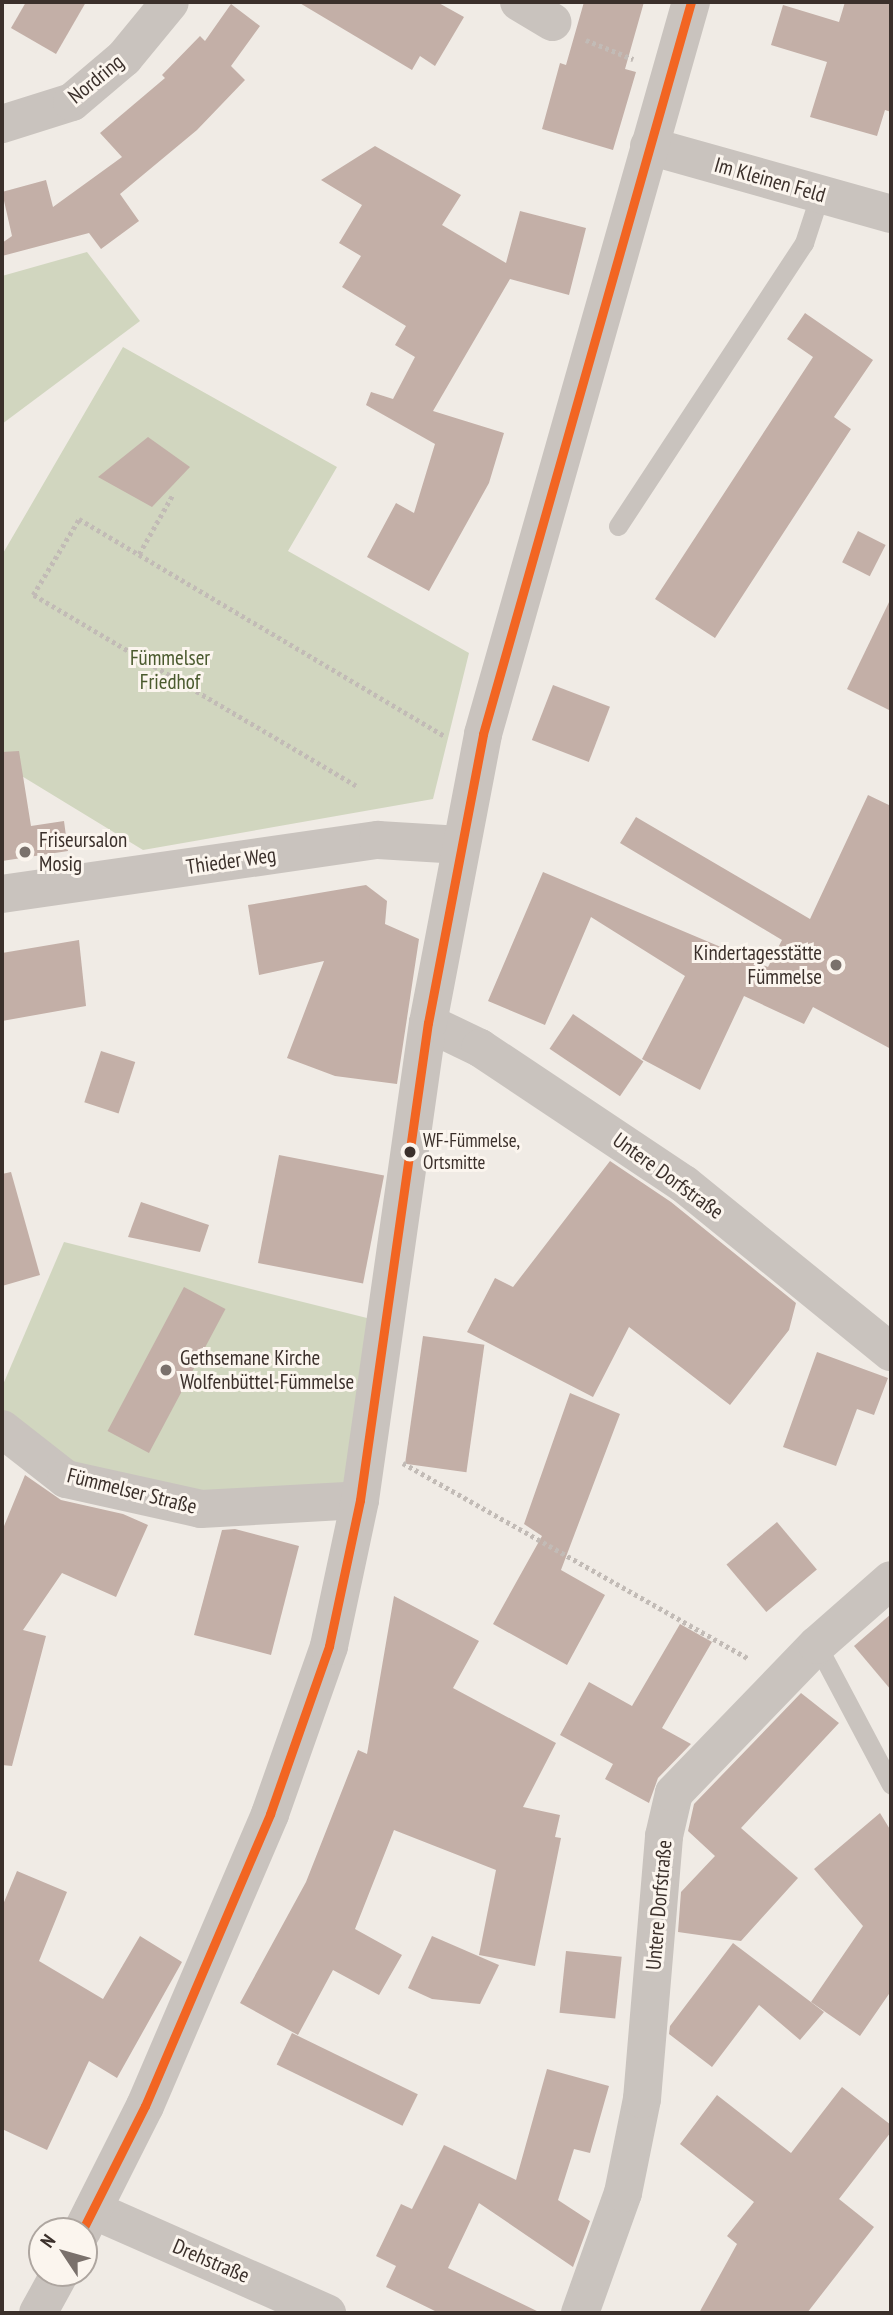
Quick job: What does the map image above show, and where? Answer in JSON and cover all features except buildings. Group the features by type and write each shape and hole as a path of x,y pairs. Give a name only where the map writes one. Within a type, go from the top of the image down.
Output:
{"street":[{"name":"Nordring","path":"2,124 72,103 124,58 170,2"},
{"path":"519,2 552,22"},
{"path":"90,2217 145,2106 270,1814 329,1646 360,1500 428,1023 479,756 691,2"},
{"name":"Im Kleinen Feld","path":"649,146 891,214"},
{"name":"Thieder Weg","path":"2,894 378,840 461,845"},
{"name":"Untere Dorfstraße","path":"428,1023 480,1048 684,1184 891,1352"},
{"name":"Fümmelser Straße","path":"5,1439 66,1479 201,1509 360,1500"},
{"name":"Untere Dorfstraße","path":"580,2313 623,2193 642,2099 664,1836 674,1793 817,1645 891,1580"},
{"name":"Drehstraße","path":"98,2225 327,2313"},
{"path":"38,2313 52,2287"}],"lane":[{"path":"618,526 804,243 820,194"},
{"path":"817,1645 891,1785"}],"path":[{"path":"552,22 595,45 670,72"},
{"path":"139,554 172,496"},
{"path":"356,786 33,594 79,519 479,756"},
{"path":"369,1444 785,1679"}],"green space":[{"path":"87,252 140,321 2,424 2,276"},
{"name":"Fümmelser Friedhof","path":"123,347 337,467 288,551 469,653 433,799 143,850 2,764 2,555"},
{"path":"64,1242 387,1323 360,1500 201,1509 66,1479 2,1429 2,1387"}],"transit line":[{"path":"89,2217 145,2106 270,1814 329,1646 360,1500 428,1023 483,734 691,2"}],"place":[{"name":"Friseursalon Mosig","path":"25,852"},
{"name":"Kindertagesstätte Fümmelse","path":"836,965"},
{"name":"WF-Fümmelse, Ortsmitte","path":"410,1152"},
{"name":"Gethsemane Kirche Wolfenbüttel-Fümmelse","path":"166,1370"}]}
